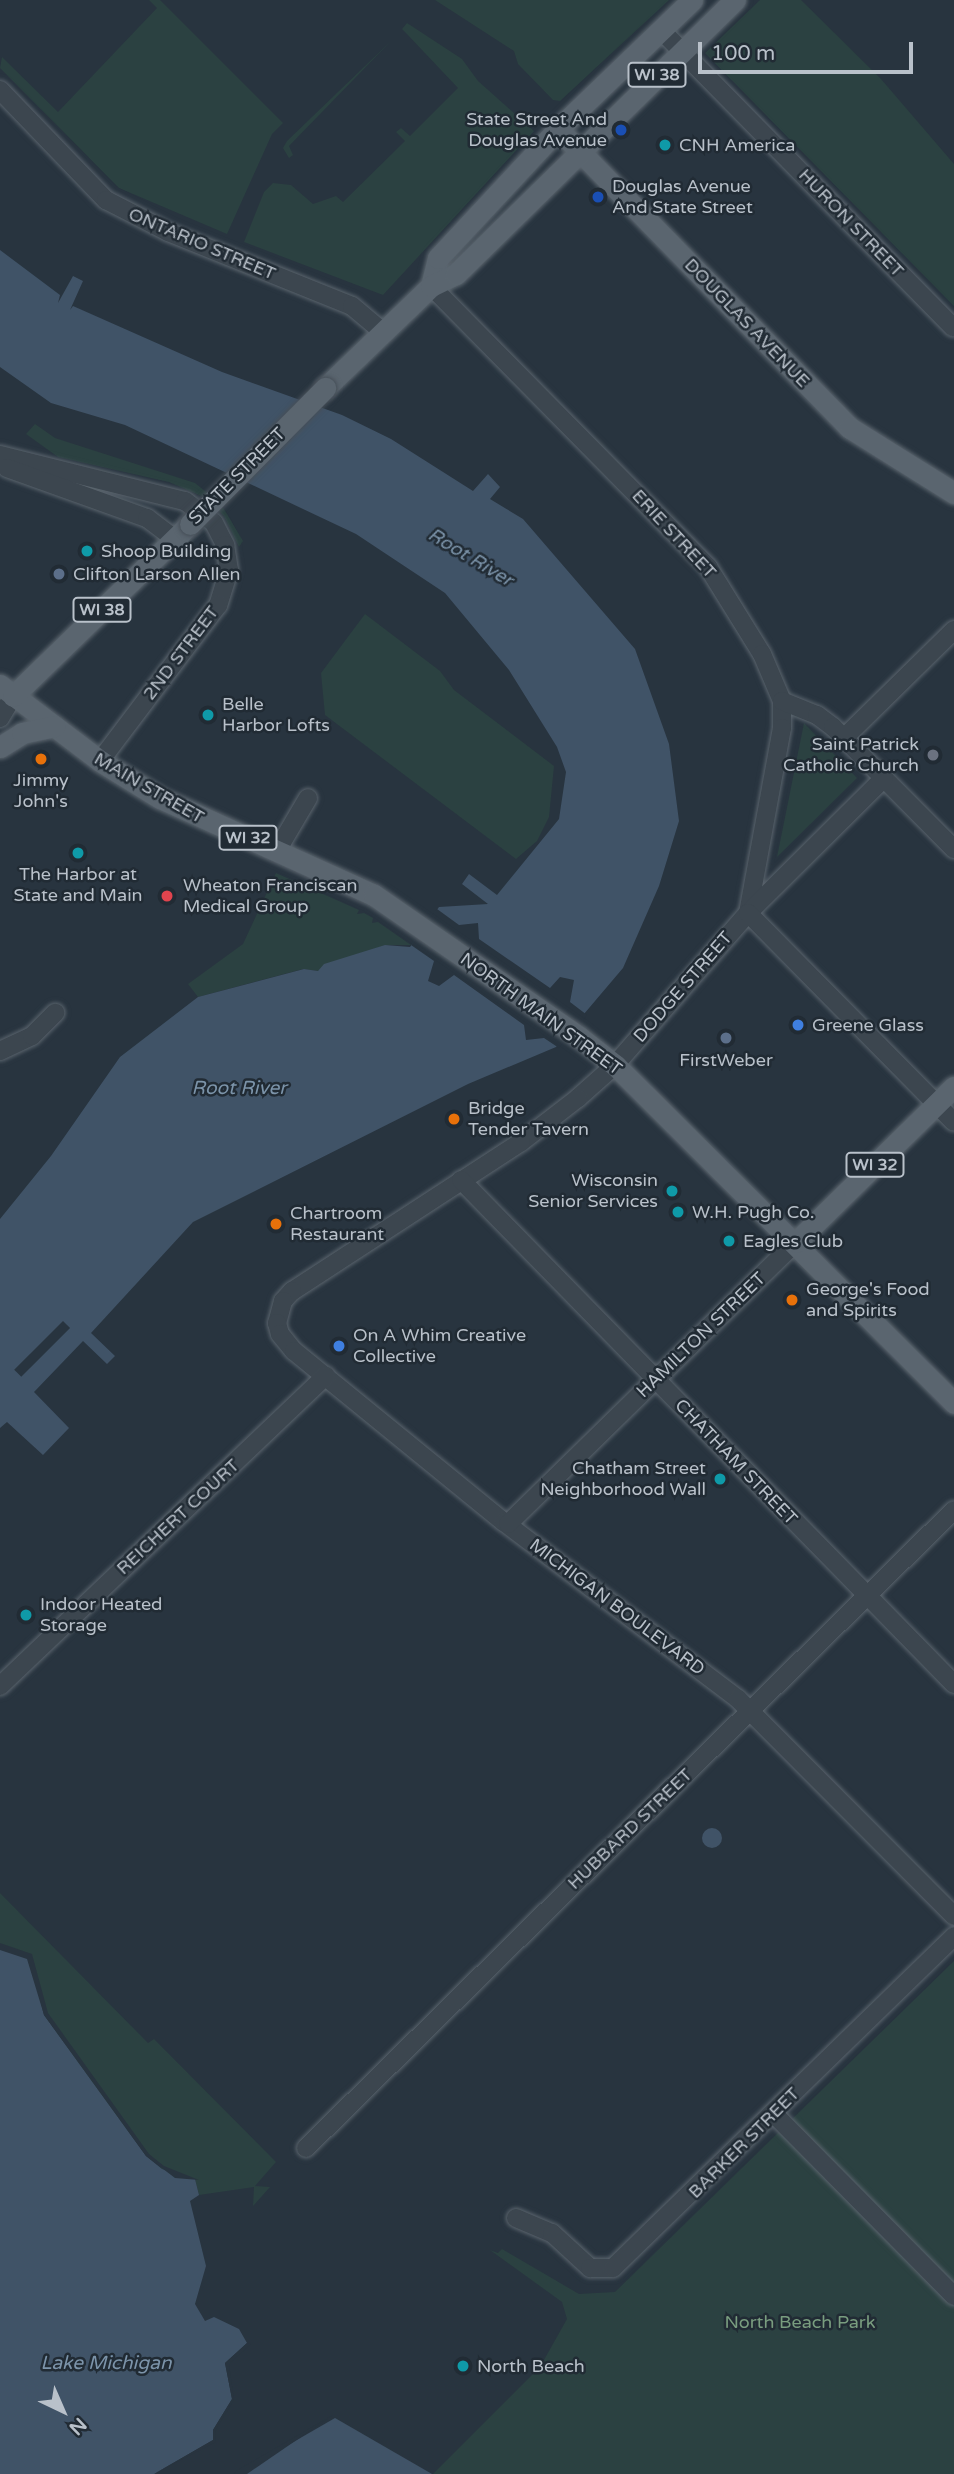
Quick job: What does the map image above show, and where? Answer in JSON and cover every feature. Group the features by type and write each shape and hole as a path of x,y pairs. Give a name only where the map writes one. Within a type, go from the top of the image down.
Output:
{"main road":[{"name":"STATE STREET","path":"431,286 438,258 558,129 692,0"},
{"name":"STATE STREET","path":"4,696 190,524 382,331 431,286 456,274 734,0"},
{"name":"DOUGLAS AVENUE","path":"558,129 850,428 954,493"},
{"name":"MAIN STREET","path":"4,696 54,726 100,761 186,812 350,881 421,927"},
{"path":"0,747 22,733 54,726"},
{"name":"NORTH MAIN STREET","path":"421,927 615,1065 796,1242 954,1403"},
{"name":"HAMILTON STREET","path":"796,1242 954,1087"}],"street":[{"name":"HURON STREET","path":"661,30 953,327"},
{"name":"ONTARIO STREET","path":"5,95 106,200 168,232 352,306 382,331"},
{"name":"ERIE STREET","path":"431,286 708,567 762,654 782,701"},
{"name":"2ND STREET","path":"0,454 178,498 201,510 221,534 229,570 218,605 100,761"},
{"path":"0,466 147,518 174,539"},
{"path":"844,738 954,629"},
{"path":"0,718 4,696"},
{"path":"954,849 844,738 817,715 782,701 782,728 748,913 954,1122"},
{"name":"DODGE STREET","path":"279,1311 292,1291 549,1122 615,1065 748,913 884,778"},
{"path":"278,849 308,798"},
{"path":"0,1051 32,1036 55,1013"},
{"name":"CHATHAM STREET","path":"461,1180 954,1684"},
{"name":"HAMILTON STREET","path":"508,1524 796,1242"},
{"name":"MICHIGAN BOULEVARD","path":"279,1311 277,1323 285,1343 508,1524 750,1711 954,1916"},
{"name":"REICHERT COURT","path":"0,1686 326,1376"},
{"name":"HUBBARD STREET","path":"306,2148 954,1510"},
{"name":"BARKER STREET","path":"516,2218 552,2233 590,2268 612,2268 774,2114 954,1936"},
{"path":"774,2114 954,2296"}],"green space":[{"path":"149,0 160,0 283,123 272,134 227,234 119,188 0,68 2,57 58,112 157,8"},
{"path":"435,0 669,0 560,101 553,100 518,64 514,51"},
{"path":"760,0 801,0 881,79 954,164 954,306 705,53"},
{"path":"407,23 462,59 478,81 534,131 383,295 244,242 264,192 273,183 291,185 313,204 336,196 343,202 405,141 396,132 401,128 410,136 458,88 402,29"},
{"path":"391,41 289,146 293,155 289,158 283,148 287,141"},
{"path":"35,424 55,438 195,483 221,504 243,541 239,547 224,516 204,497 169,482 58,457 26,434"},
{"path":"365,614 440,671 454,690 554,766 549,817 537,841 516,859 325,715 321,673"},
{"path":"804,723 857,778 777,857"},
{"path":"276,873 359,910 357,914 364,913 373,918 372,923 378,922 411,945 385,945 318,971 303,969 198,997 188,984 243,944"},
{"path":"0,1893 148,2043 154,2039 276,2162 255,2186 270,2187 253,2206 254,2187 199,2195 195,2179 162,2169 110,2111 0,1947"},
{"name":"North Beach Park","path":"954,1961 954,2474 433,2474 540,2367 567,2319 562,2302 490,2250 498,2253 502,2249 579,2294 615,2292"}],"water":[{"name":"Root River","path":"0,250 60,295 58,303 73,276 83,281 70,310 73,306 222,372 342,415 391,439 473,491 488,474 500,487 490,499 523,519 635,649 669,744 679,821 659,886 623,968 556,1047 468,1084 193,1222 91,1333 115,1356 107,1364 83,1341 34,1392 69,1428 43,1455 7,1422 0,1428 0,1219 51,1156 120,1057 198,997 304,969 318,971 324,964 385,945 410,947 439,907 488,904 462,884 469,874 497,895 559,819 566,772 557,747 509,670 445,593 356,534 125,425 51,403 0,367"},
{"path":"708,1828 716,1828 722,1838 716,1848 708,1848 702,1842 702,1834"},
{"name":"Lake Michigan","path":"0,1947 29,1956 44,2015 146,2156 162,2169 195,2179 199,2195 190,2201 206,2266 195,2304 205,2321 214,2317 239,2329 247,2343 225,2363 232,2399 213,2430 213,2440 154,2474 0,2474"},
{"path":"335,2418 432,2474 238,2474"}],"pier":[{"path":"437,909 459,925 478,923 479,939 550,988 560,977 574,980 570,1002 587,1015 559,1048 544,1038 526,1040 524,1025 454,975 439,986 428,981 434,961 411,945"},
{"path":"63,1321 70,1328 21,1377 14,1370"},
{"path":"0,1943 32,1954 48,2013 149,2154 164,2166 199,2180 175,2178 146,2156 44,2015 27,1959 0,1950"},
{"path":"247,2343 251,2344 229,2364 234,2400 215,2431 216,2442 154,2474 213,2440 213,2430 232,2399 225,2363"},
{"path":"333,2415 247,2474 234,2474 236,2471"}],"place":[{"name":"State Street And Douglas Avenue","path":"621,130"},
{"name":"CNH America","path":"665,145"},
{"name":"Douglas Avenue And State Street","path":"598,197"},
{"name":"Shoop Building","path":"87,551"},
{"name":"Clifton Larson Allen","path":"59,574"},
{"name":"Belle Harbor Lofts","path":"208,715"},
{"name":"Saint Patrick Catholic Church","path":"933,755"},
{"name":"Jimmy John's","path":"41,759"},
{"name":"The Harbor at State and Main","path":"78,853"},
{"name":"Wheaton Franciscan Medical Group","path":"167,896"},
{"name":"Greene Glass","path":"798,1025"},
{"name":"FirstWeber","path":"726,1038"},
{"name":"Bridge Tender Tavern","path":"454,1119"},
{"name":"Wisconsin Senior Services","path":"672,1191"},
{"name":"W.H. Pugh Co.","path":"678,1212"},
{"name":"Chartroom Restaurant","path":"276,1224"},
{"name":"Eagles Club","path":"729,1241"},
{"name":"George's Food and Spirits","path":"792,1300"},
{"name":"On A Whim Creative Collective","path":"339,1346"},
{"name":"Chatham Street Neighborhood Wall","path":"720,1479"},
{"name":"Indoor Heated Storage","path":"26,1615"},
{"name":"North Beach","path":"463,2366"}]}
